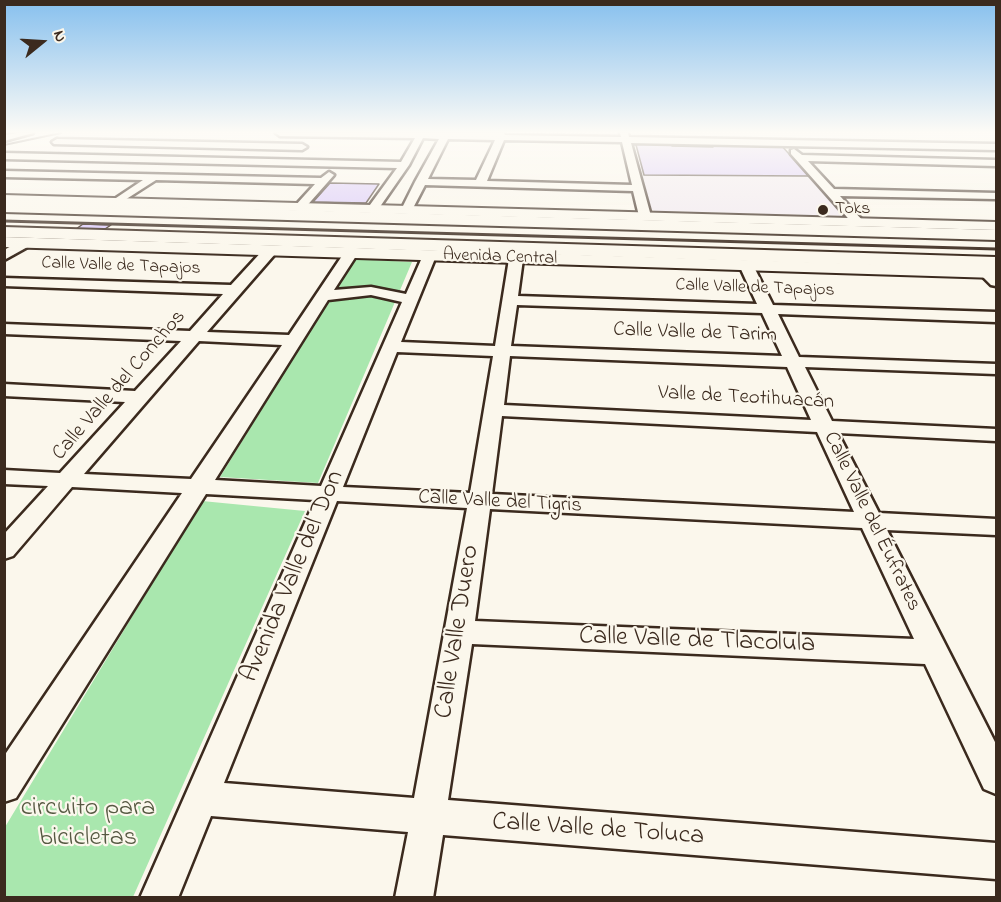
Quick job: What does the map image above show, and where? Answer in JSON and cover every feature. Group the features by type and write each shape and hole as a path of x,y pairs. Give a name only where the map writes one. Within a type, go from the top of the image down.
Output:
{"highway":[{"path":"153,202 249,214"},
{"name":"Avenida Central","path":"4,207 996,235"},
{"path":"840,230 976,226"},
{"name":"Avenida Central","path":"4,232 725,255 994,273"},
{"path":"725,255 945,271"}],"main road":[{"path":"4,199 996,226"},
{"name":"Avenida Central","path":"4,242 994,273"}],"street":[{"path":"45,175 323,181"},
{"path":"117,202 158,175"},
{"path":"300,207 329,175"},
{"path":"374,209 397,175"},
{"path":"407,210 423,175"},
{"path":"480,184 483,175"},
{"path":"632,175 645,216"},
{"path":"816,175 858,222"},
{"path":"420,182 637,188"},
{"path":"831,192 996,196"},
{"path":"4,256 26,242"},
{"name":"Calle Valle del Conchos","path":"4,550 270,251"},
{"path":"5,785 351,253"},
{"name":"Avenida Valle del Don","path":"159,897 429,256"},
{"name":"Calle Valle Duero","path":"414,897 460,632 512,300 516,259"},
{"name":"Calle Valle del Éufrates","path":"746,266 996,778"},
{"name":"Calle Valle de Tapajos","path":"4,282 235,290"},
{"path":"323,296 372,291 410,299"},
{"name":"Calle Valle de Tapajos","path":"512,300 996,317"},
{"path":"4,329 294,340"},
{"name":"Calle Valle de Tarim","path":"392,347 996,369"},
{"path":"4,390 141,397"},
{"name":"Valle de Teotihuacán","path":"493,410 996,435"},
{"name":"Calle Valle del Tigris","path":"4,477 996,527"},
{"name":"Calle Valle de Tlacolula","path":"460,632 933,652"},
{"name":"Calle Valle de Toluca","path":"200,798 427,818 996,861"}],"shaded area":[{"path":"643,175 809,175 845,216 655,211 651,209"}],"green space":[{"path":"354,259 412,262 318,483 220,477"},
{"name":"circuito para bicicletas","path":"202,501 305,511 133,897 5,897 5,827"}],"building":[{"path":"659,175 808,175 809,176"},
{"path":"330,183 379,184 366,203 313,202"},
{"path":"83,224 111,225 105,229 76,229"}],"railway":[{"path":"4,221 996,249"}],"place":[{"name":"Toks","path":"823,210"}]}
